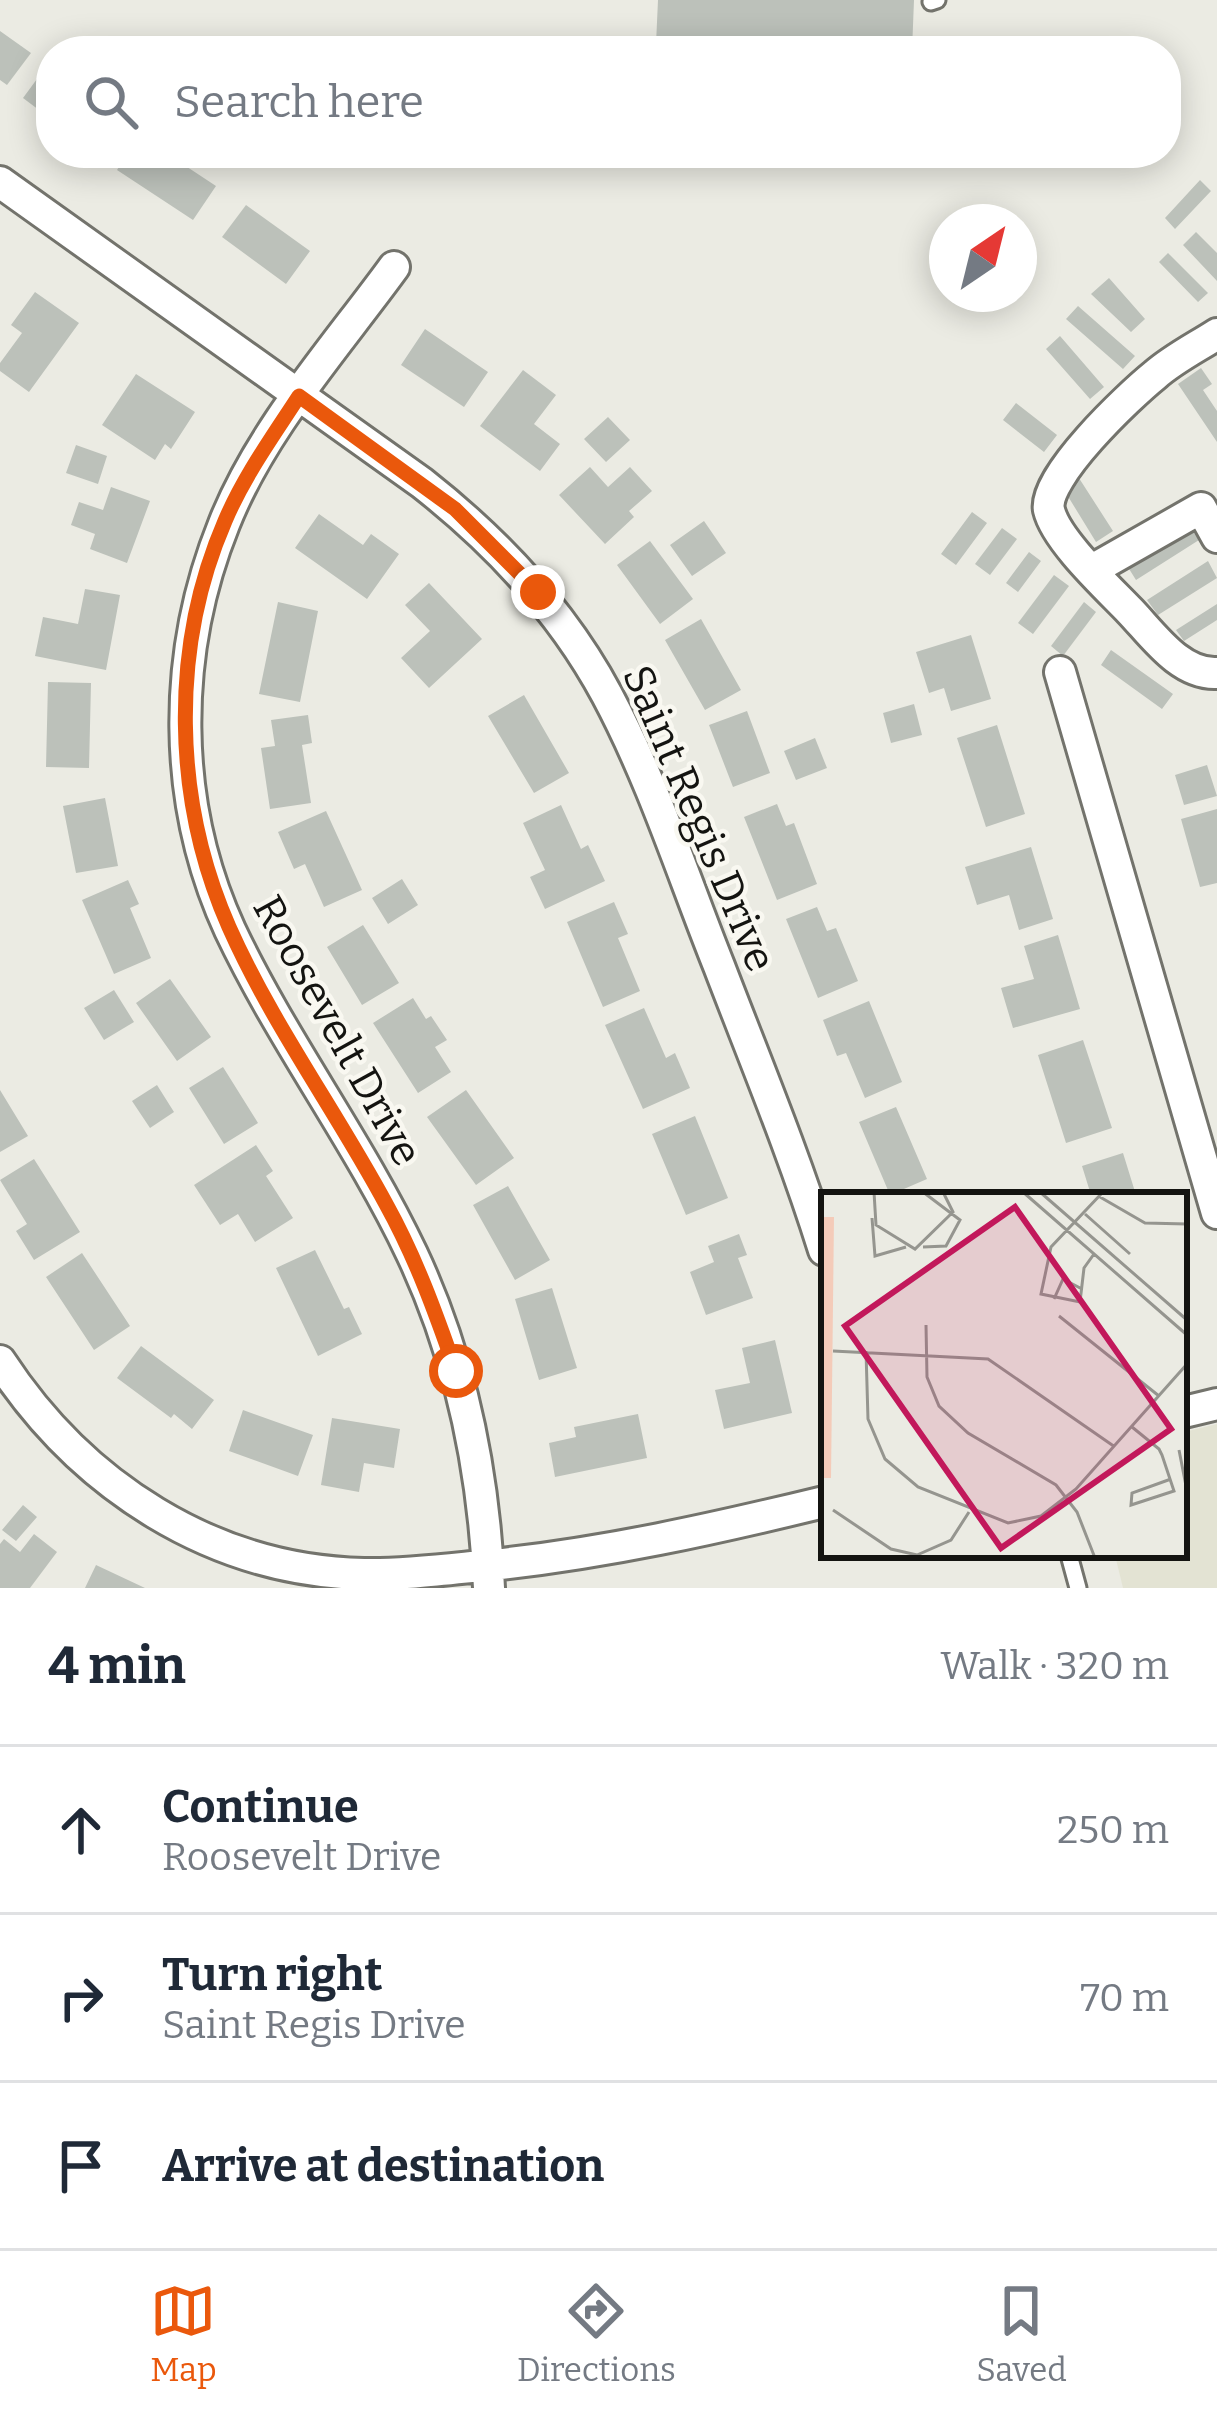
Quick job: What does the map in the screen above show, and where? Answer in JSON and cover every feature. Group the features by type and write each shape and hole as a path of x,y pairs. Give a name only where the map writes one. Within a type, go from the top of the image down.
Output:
{"street":[{"name":"Saint Regis Drive","path":"5,197 422,483 488,538 538,592 585,658 641,766 821,1241"},
{"name":"Roosevelt Drive","path":"394,267 299,396 225,520 205,578 184,700 188,772 196,828 229,927 386,1203 425,1283 468,1421 489,1577"},
{"path":"1217,334 1156,374 1064,467 1047,504 1052,520 1092,570 1167,651 1192,669 1217,673"},
{"path":"1092,570 1201,508 1217,537"},
{"path":"1060,672 1217,1214"},
{"path":"0,1360 41,1419 118,1491 161,1518 216,1543 303,1569 489,1577 821,1503"},
{"path":"1187,1411 1217,1404"}],"lane":[{"path":"1071,1558 1078,1588"}],"shaded area":[{"path":"1217,1424 1217,1588 1123,1588 1116,1558 1187,1558 1187,1431"}],"building":[{"path":"658,0 914,0 913,36 656,36"},
{"path":"0,31 31,53 7,85 0,80"},
{"path":"36,80 36,108 23,98"},
{"path":"189,168 216,186 193,220 117,170"},
{"path":"1200,180 1211,191 1175,229 1165,218"},
{"path":"246,205 310,251 286,284 222,237"},
{"path":"1196,232 1217,253 1217,281 1183,245"},
{"path":"1168,253 1208,293 1198,302 1159,262"},
{"path":"1109,278 1145,319 1131,332 1091,294"},
{"path":"35,292 79,323 29,392 0,371 0,363 22,333 11,325"},
{"path":"1078,306 1135,356 1123,369 1066,319"},
{"path":"425,329 488,372 464,407 401,365"},
{"path":"1060,336 1104,387 1090,399 1046,349"},
{"path":"1201,368 1212,384 1203,390 1217,411 1217,442 1178,384"},
{"path":"523,370 556,395 534,424 560,444 540,471 480,426"},
{"path":"136,374 195,412 171,449 165,444 155,460 102,425"},
{"path":"1016,403 1057,435 1044,452 1003,420"},
{"path":"608,417 630,440 606,462 584,439"},
{"path":"76,445 107,456 98,484 66,473"},
{"path":"590,467 608,487 630,467 652,491 629,511 634,517 605,544 559,495"},
{"path":"1077,475 1113,531 1096,542 1061,485"},
{"path":"111,487 150,501 127,563 90,549 95,534 71,525 79,502 103,510"},
{"path":"972,512 987,523 956,565 941,554"},
{"path":"319,514 363,545 371,534 399,554 367,599 295,548"},
{"path":"704,521 726,553 692,576 670,545"},
{"path":"1189,525 1199,540 1136,580 1126,564"},
{"path":"1002,528 1017,539 990,575 975,564"},
{"path":"650,541 693,599 660,624 617,565"},
{"path":"1029,552 1041,561 1018,592 1006,583"},
{"path":"1208,561 1217,578 1158,615 1147,600"},
{"path":"1054,575 1069,586 1033,634 1018,623"},
{"path":"429,583 482,639 429,688 401,658 430,631 405,605"},
{"path":"85,589 120,595 106,670 35,656 43,617 78,624"},
{"path":"278,602 318,611 300,702 259,694"},
{"path":"1084,602 1096,612 1063,656 1051,646"},
{"path":"1217,604 1217,620 1184,641 1176,630"},
{"path":"701,619 741,690 705,710 665,640"},
{"path":"971,635 991,699 951,711 944,688 929,693 916,652"},
{"path":"1111,650 1173,694 1162,709 1101,665"},
{"path":"48,682 91,683 89,768 46,767"},
{"path":"524,695 569,773 534,793 488,716"},
{"path":"914,704 922,735 891,743 883,713"},
{"path":"747,711 770,773 733,787 709,725"},
{"path":"308,715 312,743 302,745 311,803 270,809 261,748 275,746 271,720"},
{"path":"997,725 1025,814 986,827 957,738"},
{"path":"815,738 827,768 796,780 784,751"},
{"path":"1207,765 1217,796 1184,805 1175,775"},
{"path":"105,798 118,866 76,873 63,806"},
{"path":"777,804 786,826 794,823 817,884 777,900 744,817"},
{"path":"561,805 581,849 588,845 605,881 545,909 530,877 545,870 523,823"},
{"path":"1217,809 1217,883 1200,887 1181,819"},
{"path":"326,811 362,890 324,907 305,864 294,869 278,832"},
{"path":"1031,847 1053,919 1019,930 1009,895 977,905 965,867"},
{"path":"402,879 418,905 388,924 372,898"},
{"path":"128,880 139,904 130,908 151,958 114,974 82,900"},
{"path":"614,902 628,934 618,938 640,991 603,1007 567,922"},
{"path":"817,907 827,931 836,928 858,981 818,998 786,919"},
{"path":"363,925 399,983 362,1005 327,947"},
{"path":"1058,935 1080,1009 1013,1028 1001,988 1034,979 1024,946"},
{"path":"170,979 211,1037 177,1061 136,1003"},
{"path":"114,990 134,1022 104,1040 84,1008"},
{"path":"413,998 447,1040 435,1047 451,1072 418,1093 373,1023"},
{"path":"869,1001 902,1082 865,1098 846,1053 837,1056 823,1020"},
{"path":"644,1008 666,1058 675,1053 690,1088 643,1109 605,1025"},
{"path":"1083,1040 1112,1128 1066,1143 1038,1055"},
{"path":"223,1067 258,1123 224,1144 189,1088"},
{"path":"157,1085 174,1112 150,1128 132,1101"},
{"path":"0,1090 28,1136 0,1152"},
{"path":"466,1090 514,1158 476,1185 427,1117"},
{"path":"896,1107 927,1179 889,1192 859,1122"},
{"path":"695,1116 728,1198 686,1215 652,1134"},
{"path":"256,1145 273,1171 266,1176 293,1218 255,1242 238,1214 220,1225 194,1185"},
{"path":"1123,1153 1135,1192 1090,1192 1082,1166"},
{"path":"34,1159 80,1232 34,1260 16,1231 27,1224 0,1180"},
{"path":"508,1186 550,1260 515,1280 473,1205"},
{"path":"739,1234 747,1255 738,1258 753,1298 706,1315 690,1272 714,1262 708,1246"},
{"path":"315,1250 362,1334 318,1356 276,1268"},
{"path":"82,1253 130,1326 94,1350 46,1277"},
{"path":"552,1288 577,1368 539,1380 515,1299"},
{"path":"775,1340 792,1413 724,1429 715,1390 750,1383 742,1348"},
{"path":"141,1346 214,1400 192,1429 117,1378"},
{"path":"243,1410 313,1435 298,1476 229,1451"},
{"path":"638,1414 647,1458 555,1477 549,1443 576,1437 574,1427"},
{"path":"332,1418 400,1429 394,1468 364,1463 359,1492 321,1485"},
{"path":"23,1505 37,1517 16,1541 2,1530"},
{"path":"34,1534 57,1552 30,1588 0,1588 0,1544 4,1539 20,1552"},
{"path":"96,1565 145,1588 85,1588"}],"route":[{"path":"456,1371 410,1251 254,975 212,882 196,828 188,772 184,700 188,658 205,578 225,520 299,396 455,509 538,592"}]}
